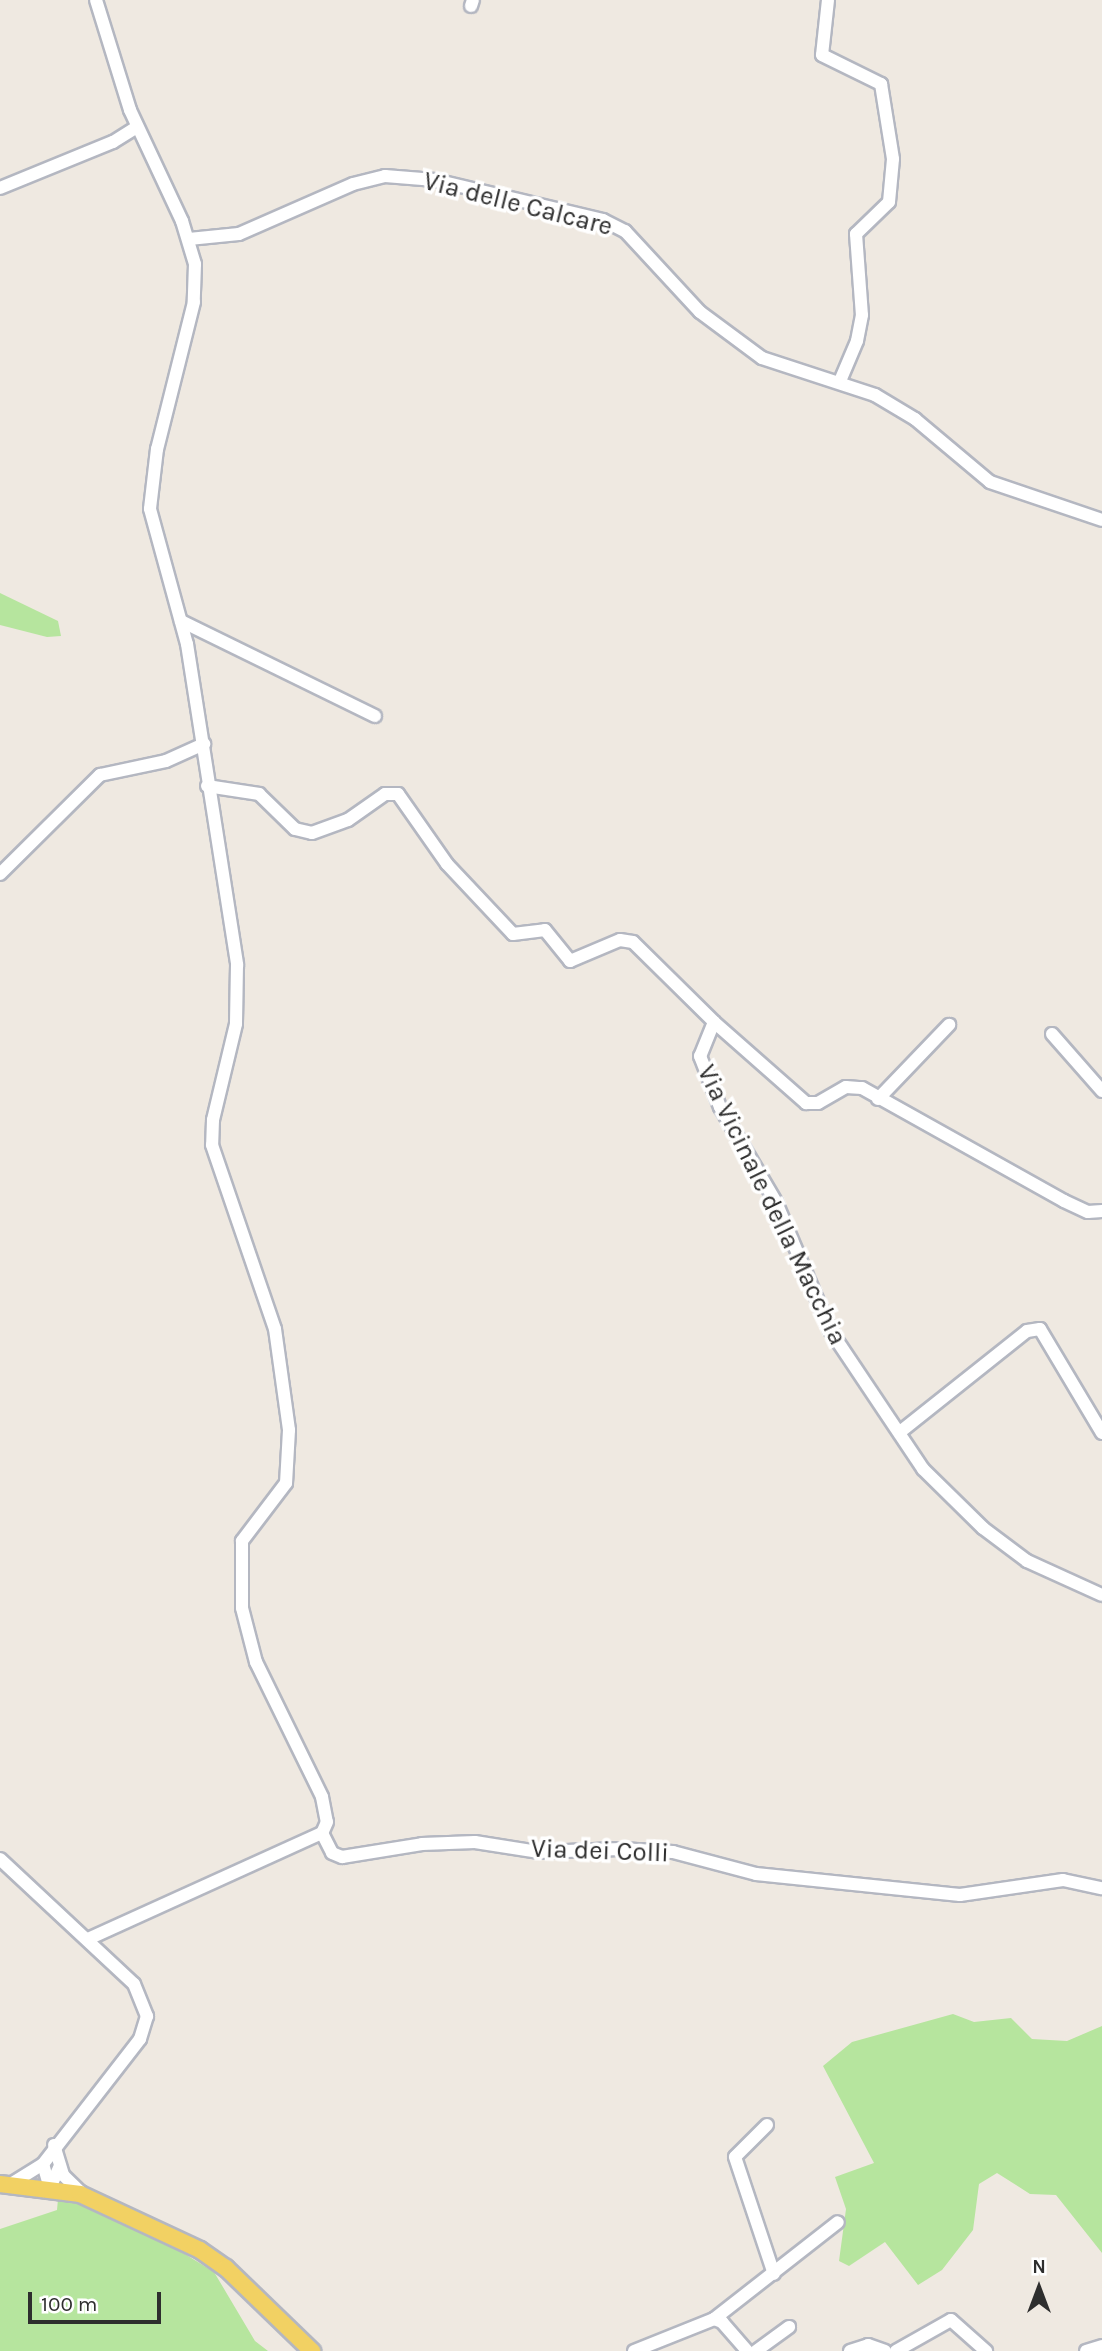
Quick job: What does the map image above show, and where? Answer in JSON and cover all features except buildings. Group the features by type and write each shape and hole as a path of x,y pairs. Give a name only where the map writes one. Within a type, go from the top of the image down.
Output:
{"main road":[{"path":"5,2184 50,2188 88,2197 215,2259 312,2351"}],"street":[{"path":"88,1939 322,1833 327,1822 322,1797 256,1662 241,1601 243,1541 287,1480 289,1430 275,1329 212,1144 214,1114 234,1038 237,980 207,786 204,744 181,621 150,504 157,449 194,302 195,264 189,239 137,127 96,0"},
{"path":"828,0 822,55 881,84 893,159 888,205 862,223 856,234 862,321 840,381"},
{"path":"0,188 113,142 137,127"},
{"name":"Via delle Calcare","path":"189,239 245,232 369,178 435,180 613,224 632,238 700,312 737,341 782,368 840,381 901,409 998,486 1102,520"},
{"path":"181,621 375,716"},
{"path":"0,874 100,775 166,761 204,744"},
{"name":"Via Vicinale della Macchia","path":"207,786 256,793 295,829 312,833 348,820 385,794 398,794 447,863 511,932 523,936 545,930 570,961 629,939 714,1022 699,1056 720,1107 776,1202 826,1323 928,1475 983,1528 1027,1561 1102,1595"},
{"path":"714,1022 806,1103 818,1103 852,1086 1065,1202 1088,1212 1102,1211"},
{"path":"878,1099 949,1025"},
{"path":"1052,1034 1102,1091"},
{"path":"900,1432 1027,1331 1040,1329 1102,1433"},
{"path":"1089,1589 1102,1582"},
{"name":"Via dei Colli","path":"322,1833 332,1853 342,1857 422,1844 475,1842 539,1852 620,1849 673,1852 756,1874 960,1895 1063,1880 1102,1888"},
{"path":"0,1859 88,1939 138,1989 146,2019 137,2043 54,2146 43,2164 5,2184"},
{"path":"767,2125 735,2157 774,2274"},
{"path":"54,2146 60,2168 70,2184 88,2197"},
{"path":"43,2164 50,2188"},
{"path":"50,2188 60,2168"},
{"path":"634,2351 714,2319 838,2222"},
{"path":"714,2319 722,2322 747,2351"},
{"path":"896,2351 951,2320 986,2351"},
{"path":"757,2351 789,2327"},
{"path":"850,2351 868,2346 885,2351"},
{"path":"1086,2351 1102,2346"}],"green space":[{"path":"0,593 58,621 61,636 47,637 0,625"},
{"path":"953,2014 974,2022 1011,2018 1032,2039 1067,2041 1102,2026 1102,2253 1056,2195 1030,2194 997,2173 979,2184 973,2230 942,2270 918,2285 885,2242 849,2266 839,2261 846,2209 835,2177 874,2163 823,2066 852,2042"},
{"path":"58,2199 81,2203 167,2243 214,2272 255,2341 268,2351 0,2351 0,2229 57,2210"}]}
